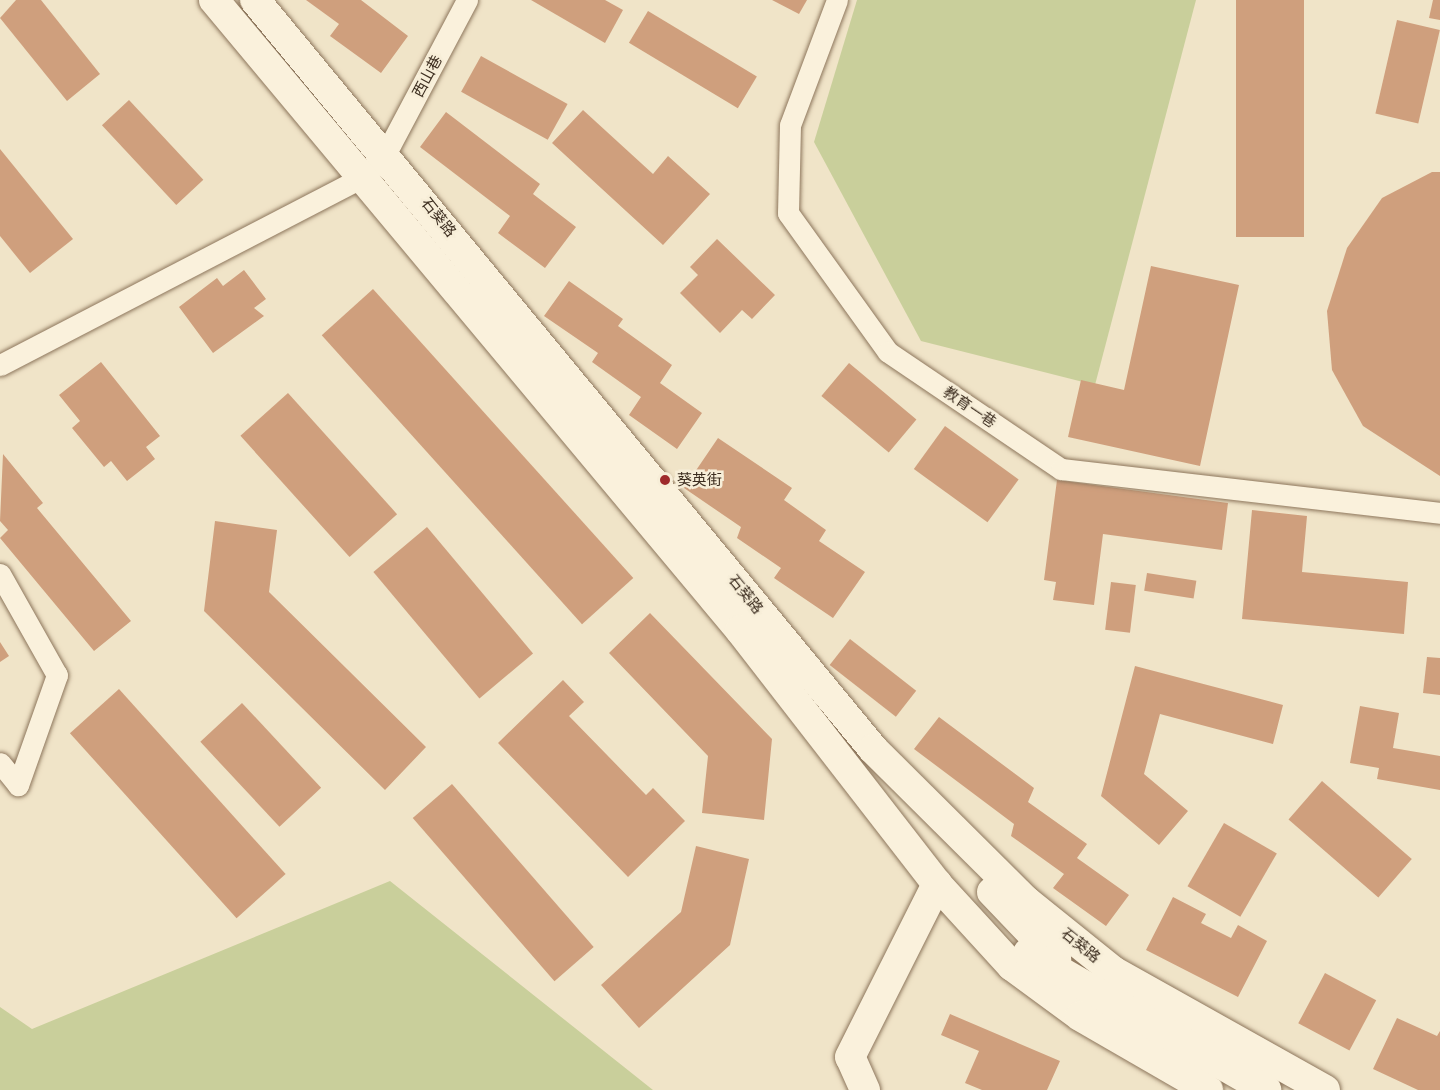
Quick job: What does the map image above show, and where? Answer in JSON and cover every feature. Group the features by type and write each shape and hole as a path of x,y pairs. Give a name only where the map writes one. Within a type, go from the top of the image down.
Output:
{"main road":[{"path":"214,0 364,176 740,630 937,884 1012,966 1080,1016 1208,1090"},
{"name":"石葵路","path":"255,0 386,153 873,749 1026,901 1113,971 1325,1090"},
{"path":"873,749 1032,937 1090,990"},
{"path":"850,771 1031,956 1266,1090"},
{"path":"865,1090 850,1057 937,884"}],"street":[{"name":"西山巷","path":"0,365 364,176 386,153 467,0"},
{"name":"教育一巷","path":"837,0 790,125 788,213 888,352 1061,469 1440,513"},
{"path":"0,574 57,675 18,785 0,763"}],"green space":[{"path":"857,0 1196,0 1095,385 921,341 814,142"},
{"path":"390,881 653,1090 0,1090 0,1007 32,1029"}],"building":[{"path":"16,0 41,0 100,74 67,101 0,18"},
{"path":"306,0 361,0 408,36 381,73 330,36 339,24"},
{"path":"531,0 605,0 623,10 605,43"},
{"path":"772,0 807,0 799,14"},
{"path":"1236,0 1304,0 1304,237 1236,237"},
{"path":"1433,0 1440,0 1440,20 1429,18"},
{"path":"648,11 757,76 738,108 629,43"},
{"path":"1397,20 1440,30 1418,123 1375,114"},
{"path":"481,56 568,104 548,140 461,92"},
{"path":"129,100 203,180 176,205 102,125"},
{"path":"583,110 653,174 668,156 710,194 663,245 552,143"},
{"path":"446,112 540,184 533,194 576,227 545,268 498,233 510,216 420,147"},
{"path":"0,149 73,239 30,273 0,236"},
{"path":"1432,172 1440,172 1440,476 1363,426 1332,370 1327,311 1347,248 1382,198"},
{"path":"717,239 775,295 752,319 742,310 720,333 680,293 698,275 690,267"},
{"path":"1151,266 1239,285 1200,466 1068,437 1081,380 1124,390"},
{"path":"244,270 266,299 254,308 264,316 213,353 179,307 217,278 223,286"},
{"path":"569,281 623,319 618,326 672,365 660,383 702,413 677,449 629,415 641,397 592,362 598,353 544,316"},
{"path":"373,289 633,578 582,624 322,335"},
{"path":"101,362 160,436 146,447 155,459 127,481 111,461 104,467 72,428 80,421 59,395"},
{"path":"849,363 916,420 889,453 821,396"},
{"path":"288,393 397,514 350,557 240,436"},
{"path":"945,426 1019,479 987,522 914,469"},
{"path":"718,438 792,488 784,500 826,530 819,541 865,572 833,618 774,578 781,568 737,538 741,527 684,488"},
{"path":"3,454 43,503 37,508 131,621 94,651 0,538 8,530 0,521"},
{"path":"1057,480 1228,503 1222,550 1103,534 1094,605 1053,600 1056,582 1044,580"},
{"path":"1252,510 1307,516 1302,572 1408,582 1404,634 1242,619"},
{"path":"215,521 277,530 269,592 426,747 385,790 204,611"},
{"path":"427,527 533,653 479,698 373,572"},
{"path":"1147,573 1196,581 1194,599 1144,591"},
{"path":"1111,582 1136,585 1130,633 1105,630"},
{"path":"650,613 772,739 764,820 702,813 708,756 609,653"},
{"path":"850,639 916,691 896,717 830,665"},
{"path":"0,642 9,656 0,662"},
{"path":"1427,657 1440,658 1440,695 1423,693"},
{"path":"1135,666 1283,705 1273,744 1160,714 1144,774 1188,811 1159,845 1101,796"},
{"path":"563,680 584,702 569,716 646,795 653,788 685,821 628,877 498,743"},
{"path":"119,689 286,874 237,918 70,733"},
{"path":"242,703 321,788 279,827 200,742"},
{"path":"1360,706 1399,713 1393,748 1440,756 1440,790 1377,779 1379,768 1350,763"},
{"path":"939,717 1034,788 1028,802 1087,844 1077,858 1129,895 1106,926 1053,888 1064,874 1011,836 1014,824 914,749"},
{"path":"1322,781 1412,859 1378,898 1289,819"},
{"path":"452,784 594,947 554,981 413,818"},
{"path":"1224,823 1277,853 1240,917 1188,886"},
{"path":"696,846 749,859 730,945 639,1028 601,985 681,912"},
{"path":"1173,897 1206,914 1201,923 1231,938 1238,925 1267,941 1238,997 1146,950"},
{"path":"1325,973 1376,1000 1349,1051 1298,1023"},
{"path":"950,1014 1060,1061 1047,1090 982,1090 965,1083 979,1051 941,1035"},
{"path":"1397,1018 1437,1036 1440,1031 1440,1090 1418,1090 1373,1069"}],"place":[{"name":"葵英街","path":"665,480"}]}
